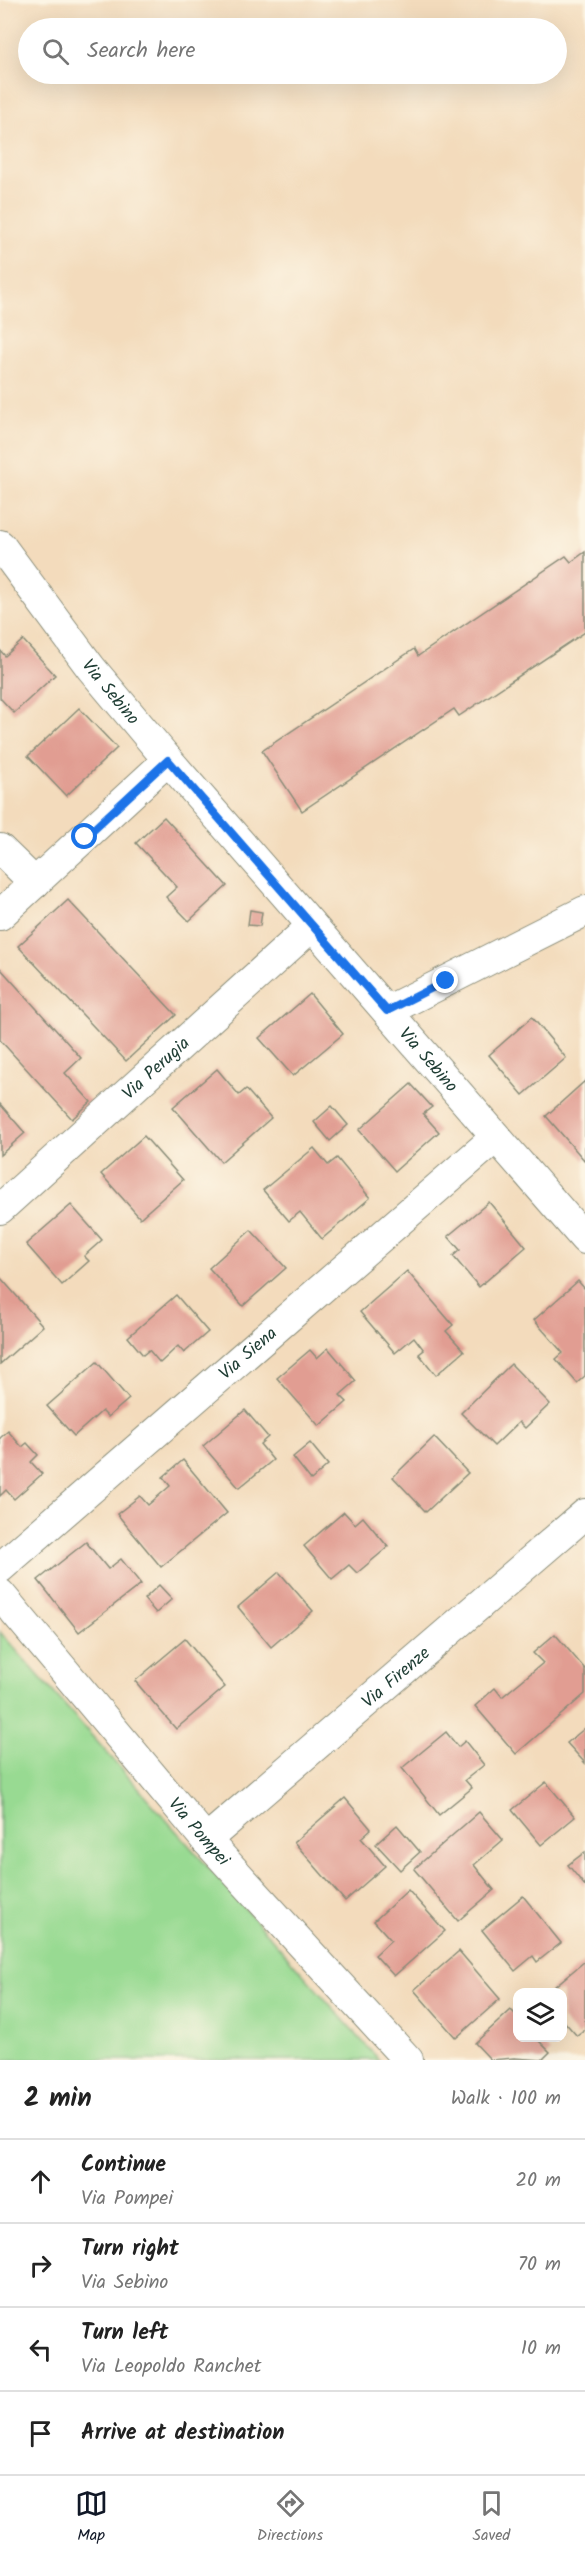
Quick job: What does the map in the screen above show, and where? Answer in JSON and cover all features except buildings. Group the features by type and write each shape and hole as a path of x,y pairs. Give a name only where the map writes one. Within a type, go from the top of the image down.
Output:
{"street":[{"name":"Via Sebino","path":"0,545 91,668 168,760 585,1239"},
{"path":"0,915 168,760"},
{"path":"0,849 35,883"},
{"path":"387,1011 585,911"},
{"name":"Via Perugia","path":"0,1209 312,926"},
{"name":"Via Siena","path":"0,1568 495,1138"},
{"name":"Via Firenze","path":"207,1840 585,1514"},
{"name":"Via Pompei","path":"0,1594 207,1840 408,2060"}],"green space":[{"path":"0,1632 379,2060 0,2060"}],"route":[{"path":"85,837 168,760 387,1011 446,981"}]}
